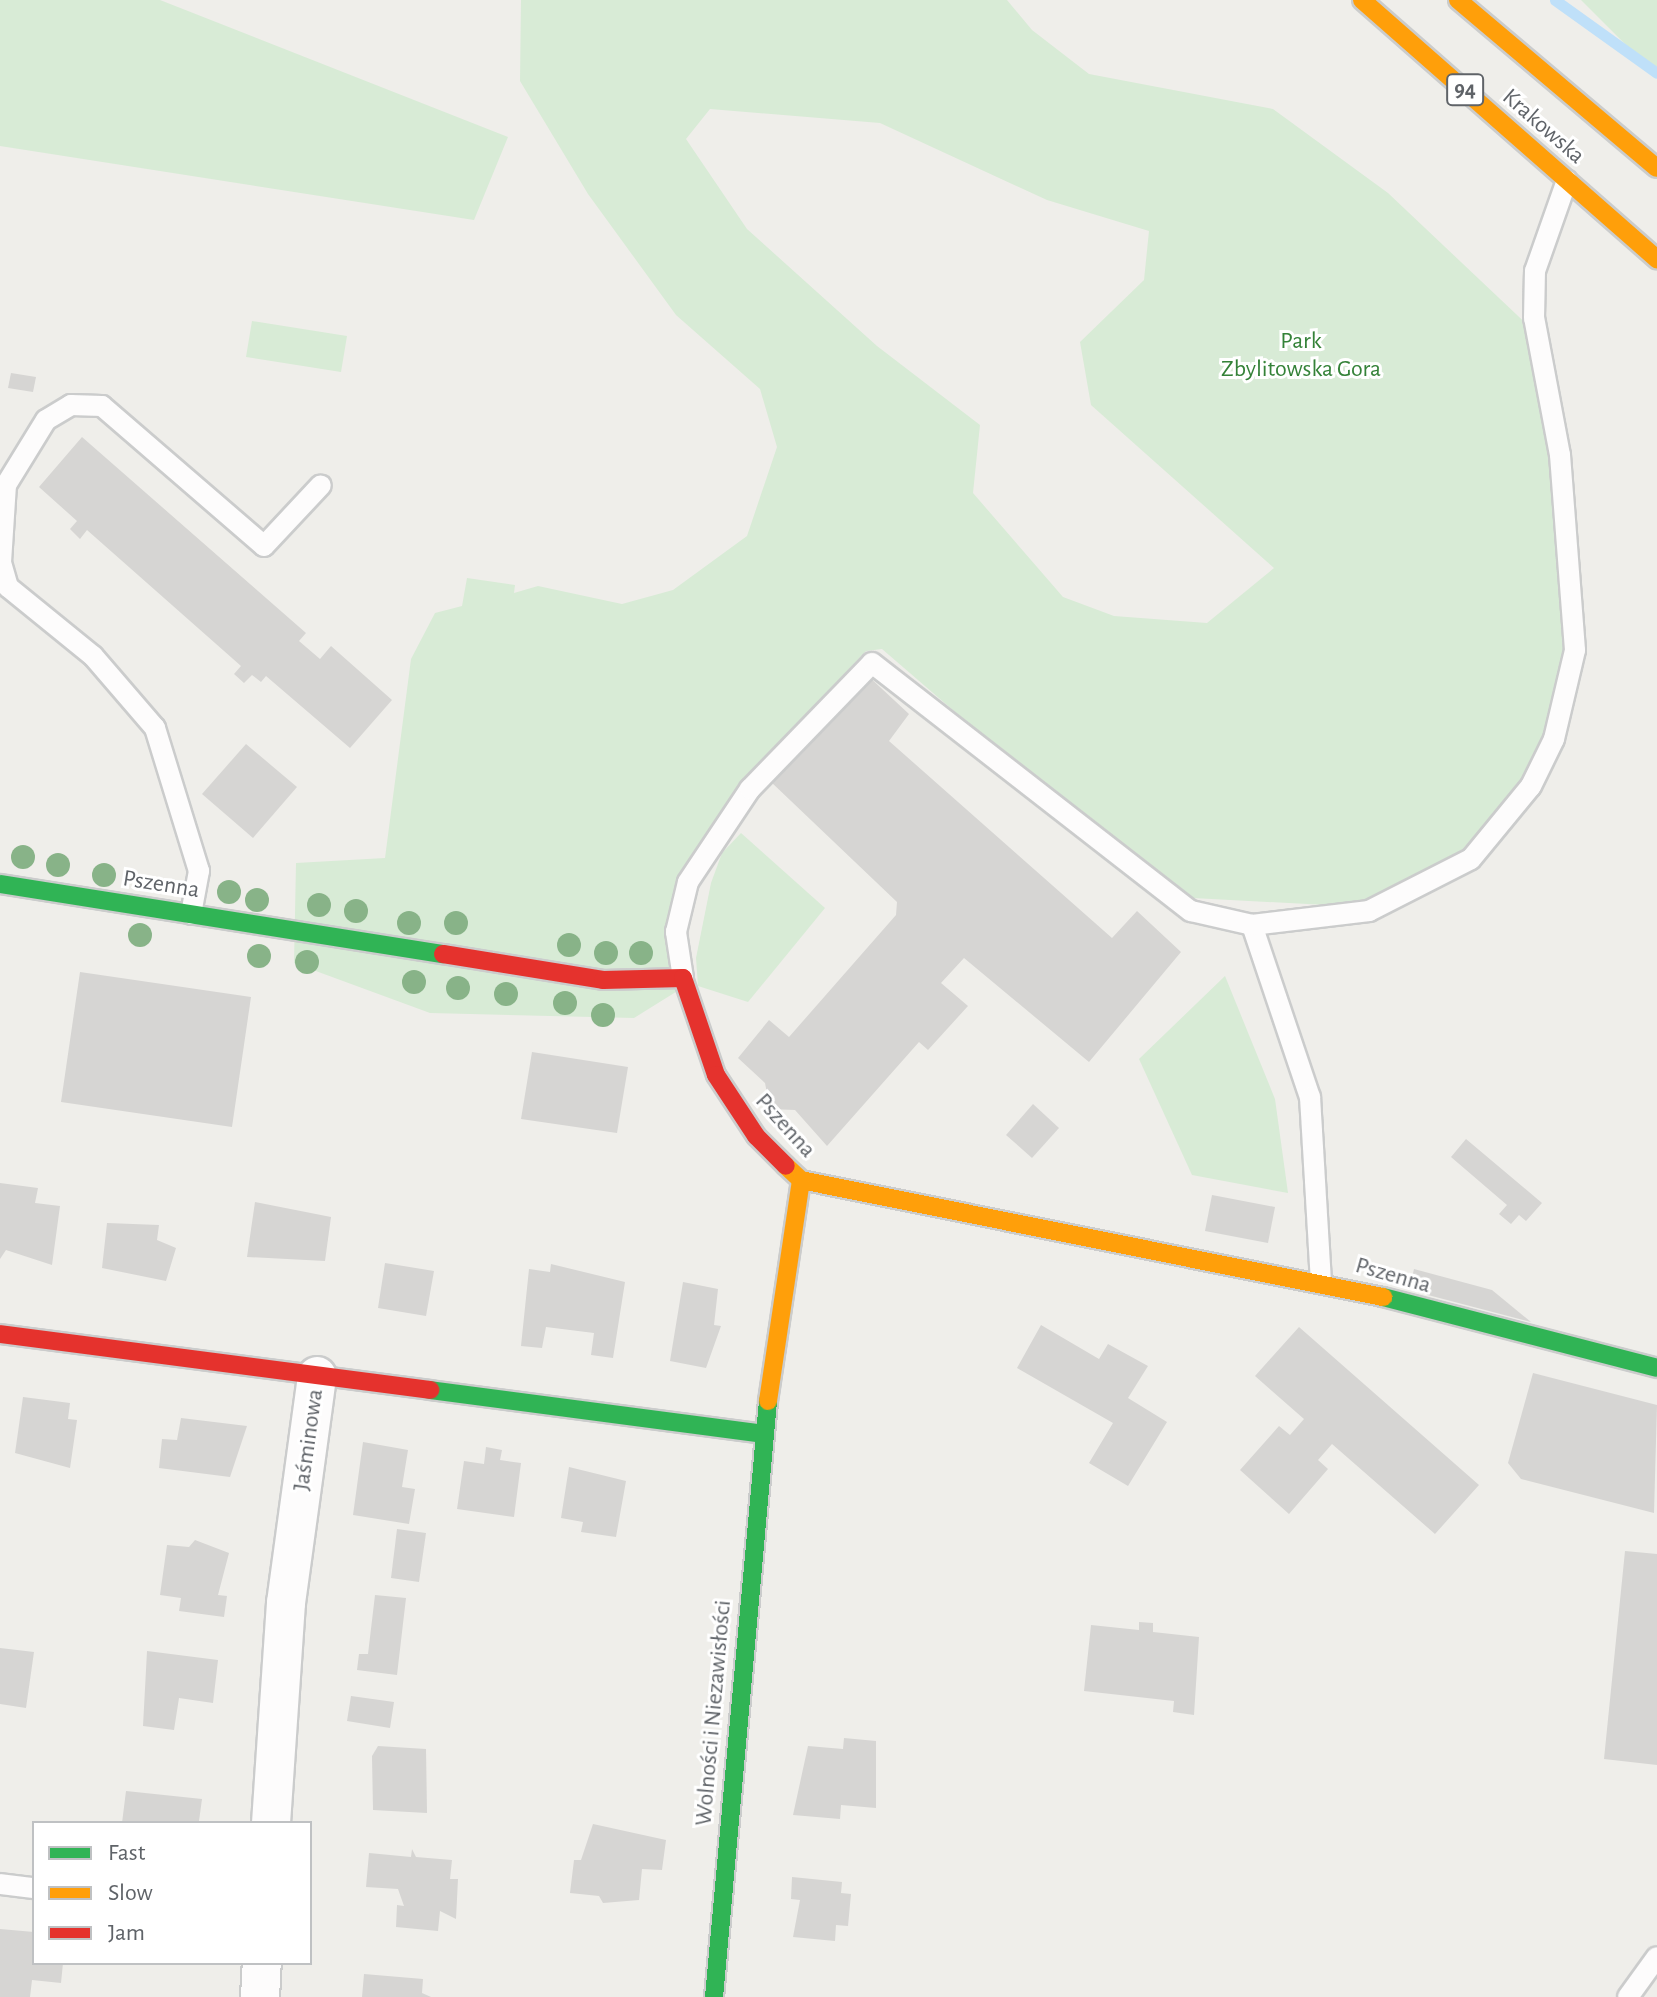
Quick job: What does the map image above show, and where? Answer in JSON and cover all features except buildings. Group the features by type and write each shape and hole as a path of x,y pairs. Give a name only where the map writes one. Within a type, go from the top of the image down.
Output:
{"street":[{"name":"Krakowska","path":"1362,0 1657,259"},
{"name":"Krakowska","path":"1458,0 1657,168"},
{"name":"Pszenna","path":"0,884 603,980 683,978 716,1075 756,1136 801,1180 1321,1281 1657,1368"},
{"name":"Wolności i Niezawisłości","path":"714,1997 763,1434 801,1180"},
{"name":"Jaśminowa","path":"0,1334 317,1376 286,1603 271,1821"},
{"path":"317,1376 763,1434"},
{"path":"260,1997 262,1965"}],"lane":[{"path":"683,978 676,932 688,882 750,789 872,663 1191,911 1252,925 1369,911 1471,859 1500,832 1554,739 1575,650 1560,455 1534,318 1535,271 1567,180"},
{"path":"191,914 199,871 155,728 93,656 8,587 1,562 6,485 46,420 71,405 102,406 264,546 321,485"},
{"path":"1252,925 1310,1097 1321,1281"},
{"path":"0,1884 32,1888"},
{"path":"1628,1997 1657,1957"}],"green space":[{"path":"0,0 160,0 508,137 474,220 0,146"},
{"name":"Park Zbylitowska Gora","path":"521,0 1007,0 1032,30 1089,74 1273,109 1388,193 1536,333 1570,538 1565,724 1554,768 1524,806 1462,865 1364,907 1193,898 1099,836 882,649 866,651 737,788 694,887 679,990 634,1018 430,1013 294,963 296,863 385,858 411,659 435,613 462,606 467,578 515,585 514,593 538,586 622,604 673,590 747,536 777,447 760,389 676,315 588,194 520,81","holes":["710,109 880,123 1047,200 1149,231 1144,280 1080,342 1091,405 1274,568 1207,623 1114,616 1063,597 973,493 980,425 877,346 747,229 686,139"]},
{"path":"1581,0 1657,0 1657,69 1636,55"},
{"path":"252,321 347,336 341,372 246,357"},
{"path":"741,833 825,908 748,1002 698,986 696,958 711,883 722,853"},
{"path":"1225,976 1275,1099 1288,1193 1192,1175 1139,1059"}],"waterway":[{"path":"1555,0 1657,73"}],"traffic: fast":[{"path":"0,884 443,954"},
{"path":"1383,1297 1657,1368"},
{"path":"430,1390 763,1434"},
{"path":"714,1997 768,1401"}],"traffic: slow":[{"path":"1362,0 1657,259"},
{"path":"1458,0 1657,168"},
{"path":"786,1166 801,1180 1383,1297"},
{"path":"768,1401 801,1180"}],"traffic: jam":[{"path":"443,954 603,980 683,978 716,1075 756,1136 786,1166"},
{"path":"0,1334 430,1390"}]}
